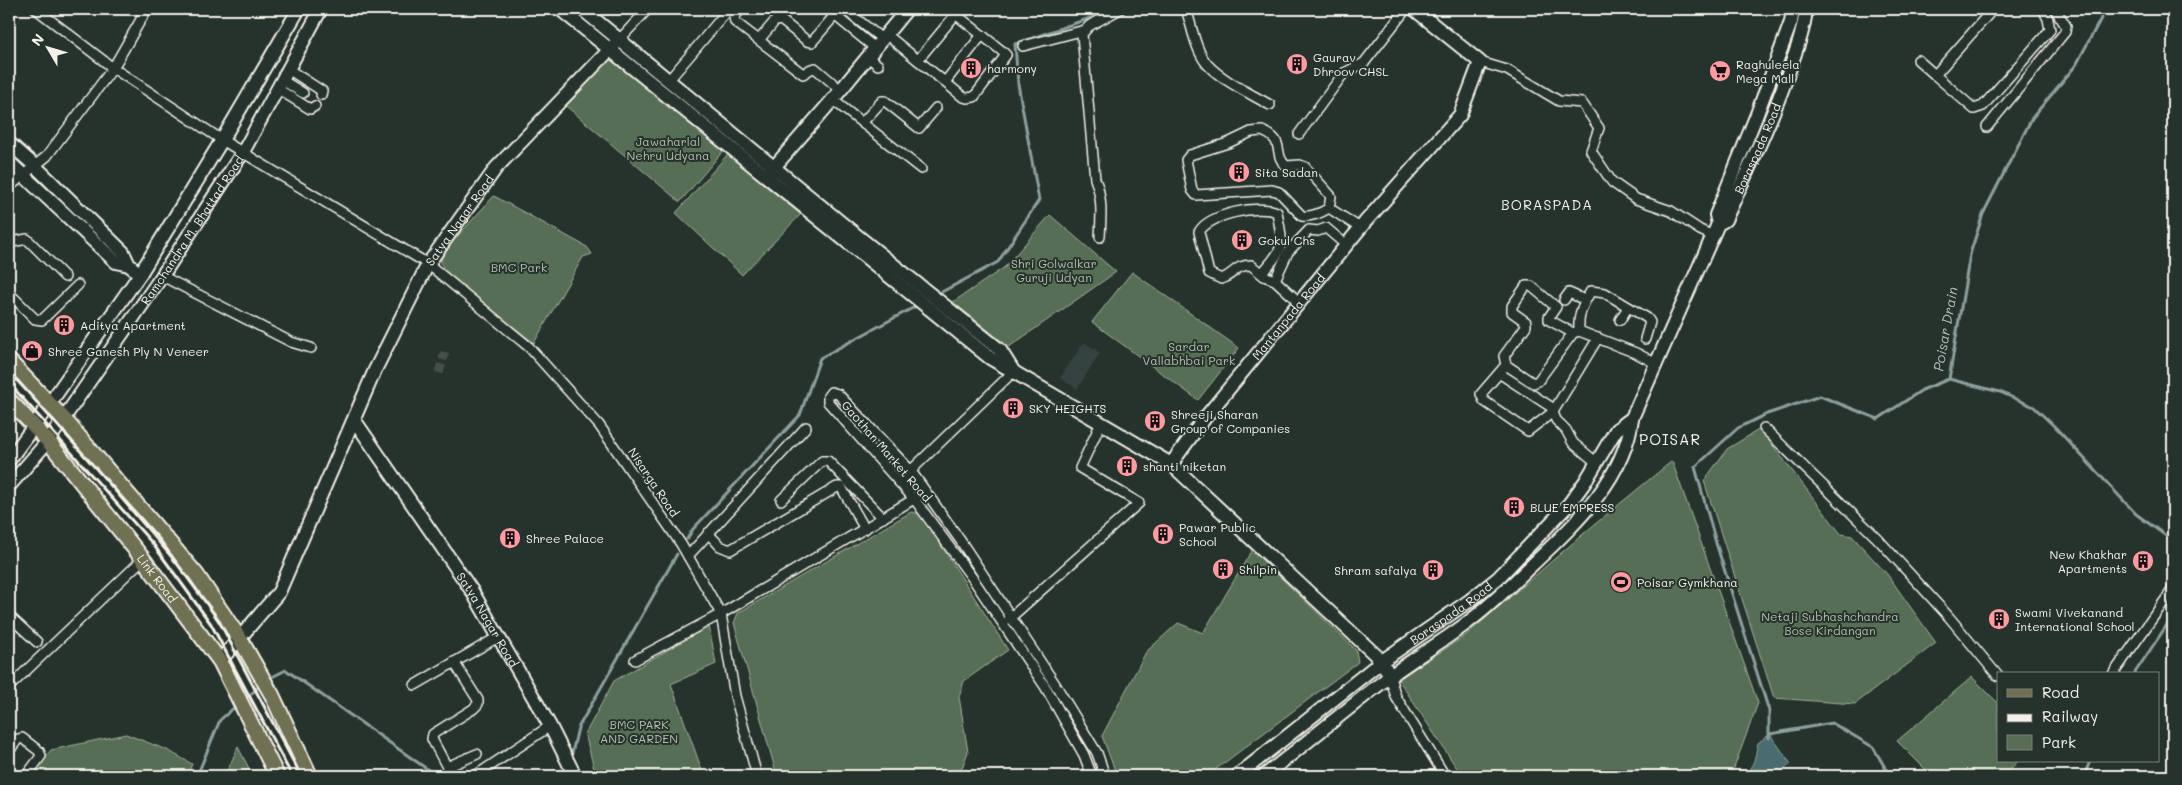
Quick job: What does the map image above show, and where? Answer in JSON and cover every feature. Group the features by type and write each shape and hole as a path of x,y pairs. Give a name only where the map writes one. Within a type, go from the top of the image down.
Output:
{"main road":[{"path":"9,361 64,419 196,574 240,639 264,682 310,776"},
{"name":"Link Road","path":"9,400 48,441 143,559 220,661 254,726 277,776"}],"street":[{"name":"Nisarga Road","path":"36,9 112,68 222,140 428,264 529,347 599,425 688,556 721,614 734,696 757,776"},
{"path":"9,187 47,156 112,68 147,9"},
{"name":"Ramchandra M. Bhattad Road","path":"9,460 140,274 299,9"},
{"name":"Ramchandra M. Bhattad Road","path":"9,486 48,441 162,276 243,152 321,9"},
{"path":"560,9 763,174 935,306 990,358 1171,464 1382,660 1396,697 1445,776"},
{"path":"582,9 772,164 908,285"},
{"path":"610,50 648,9"},
{"path":"670,80 729,9"},
{"path":"741,9 734,17 735,22 803,74 815,68 835,86"},
{"path":"827,9 918,60 967,98 974,97 1006,55 953,11 918,60"},
{"path":"844,9 878,38"},
{"path":"772,164 835,102 873,61 878,38 896,9"},
{"path":"763,174 835,86 907,9"},
{"path":"1023,46 1085,30 1120,9"},
{"path":"1186,9 1200,52 1206,63 1215,71 1270,105"},
{"path":"1299,134 1344,73 1364,63 1406,9"},
{"path":"1414,9 1480,62 1507,70 1559,101 1582,103 1599,128 1591,151 1612,182 1636,200 1671,211 1716,230"},
{"name":"Boraspada Road","path":"1716,230 1716,216 1758,114 1791,22 1793,9"},
{"name":"Boraspada Road","path":"1264,776 1390,677 1468,623 1510,587 1578,520 1599,495 1616,466 1630,431 1632,418 1655,363 1716,230 1725,220 1782,93 1804,27 1806,9"},
{"path":"1935,75 1993,9"},
{"path":"1918,60 1974,108 1983,106 2050,30 2048,19 2042,9"},
{"path":"1987,127 2065,32 2066,26 2056,9"},
{"path":"759,40 775,21 781,20 807,41 812,42 835,15"},
{"path":"1085,30 1082,42 1094,179 1100,192 1102,207 1100,237"},
{"path":"945,82 982,35"},
{"name":"Satya Nagar Road","path":"220,661 279,592 355,421 375,370 428,264 496,168 610,50"},
{"name":"Mantanpada Road","path":"1171,464 1204,419 1358,230 1460,115 1480,62"},
{"path":"283,79 310,83 322,91 321,95"},
{"path":"283,79 303,93"},
{"path":"283,79 297,101 310,109 315,106"},
{"path":"297,101 310,83"},
{"path":"862,123 882,101 885,101 919,128 936,108"},
{"path":"835,102 921,169"},
{"path":"1333,211 1307,217 1302,216 1278,192 1272,190 1196,196 1192,190 1186,160 1190,154 1228,143 1251,132 1262,131 1273,135 1278,144 1282,162 1286,166 1300,165 1305,168 1331,196 1333,211 1339,219 1358,230"},
{"path":"9,144 35,166 123,252 129,265 140,274"},
{"path":"9,162 116,262 129,265"},
{"path":"1262,274 1281,248 1282,242 1276,212 1270,208 1247,210 1218,217 1203,226 1199,232 1209,273 1221,279 1227,278 1238,267 1244,265 1254,267 1262,274 1275,280 1299,302"},
{"path":"1275,280 1288,252 1309,230 1318,231 1326,228 1346,245"},
{"path":"9,240 12,242 27,239 65,277"},
{"path":"162,276 291,342 311,348"},
{"path":"9,293 35,319 42,320 78,285"},
{"path":"1645,339 1650,322 1605,293 1591,291 1578,316 1576,332 1538,381 1533,383 1506,364 1504,356 1526,326 1526,322 1512,312 1512,306 1526,286 1531,286 1556,307 1549,320 1576,332 1598,338 1636,353 1655,363"},
{"path":"1564,300 1569,292 1585,300"},
{"path":"1620,320 1628,307"},
{"path":"1506,364 1481,394 1484,401 1528,431 1553,412 1598,338"},
{"path":"899,482 1013,372"},
{"path":"1499,373 1550,407 1556,420 1566,430 1572,443 1597,463"},
{"path":"61,386 77,400"},
{"name":"Gaothan Market Road","path":"1092,776 1084,755 1067,725 973,579 915,500 828,402 828,396 831,392 838,394 911,471 1012,616 1097,753 1104,776"},
{"name":"Boraspada Road","path":"1237,776 1382,660 1469,601 1498,578 1565,508 1597,463 1616,430 1632,418"},
{"name":"Satya Nagar Road","path":"355,421 472,591 550,726 575,776"},
{"path":"1003,624 1139,503 1080,468 1101,423"},
{"path":"688,556 806,427"},
{"path":"1764,428 1877,538 1949,617 1997,675"},
{"path":"781,500 822,461 828,461 883,518"},
{"path":"708,534 720,546 730,550 837,487 841,487 865,529"},
{"path":"634,660 721,614 915,500 925,492"},
{"path":"1565,508 1578,520"},
{"path":"9,687 143,559"},
{"path":"2114,672 2173,589"},
{"path":"9,616 37,642"},
{"path":"415,685 498,637"},
{"path":"454,662 478,700 478,704 474,709 433,734 432,739 447,767 477,754"},
{"path":"1034,671 1043,665"},
{"path":"1067,725 1077,719"},
{"path":"475,776 550,726"},
{"path":"9,751 18,739 22,738 39,751 41,756 26,776"},
{"path":"1252,764 1258,776"}],"shaded area":[{"path":"1084,342 1100,353 1077,389 1060,378"}],"green space":[{"name":"Jawaharlal Nehru Udyana","path":"610,58 723,151 680,202 566,106"},
{"path":"728,154 801,214 742,275 676,213"},
{"name":"BMC Park","path":"494,196 587,247 592,254 583,257 534,343 444,273 441,261 443,252"},
{"name":"Shri Golwalkar Guruji Udyan","path":"1050,215 1116,272 1009,347 953,302 1005,267"},
{"name":"Sardar Vallabhbai Park","path":"1132,272 1239,348 1198,400 1092,322"},
{"name":"Netaji Subhashchandra Bose Kirdangan","path":"1760,429 1841,534 1852,536 1887,574 1936,643 1855,704 1774,698 1704,481 1727,449"},
{"name":"Poisar Gymkhana","path":"1672,461 1758,703 1731,776 1462,776 1398,679 1465,636 1589,529"},
{"path":"911,512 921,514 1008,650 964,681 959,697 968,752 959,776 777,776 734,623 738,613"},
{"path":"1252,550 1356,650 1358,662 1207,776 1117,776 1102,736 1146,652 1178,623 1203,633"},
{"name":"BMC PARK AND GARDEN","path":"709,626 716,664 671,684 704,776 596,776 585,734 614,681"},
{"path":"1972,677 1997,702 1997,762 2017,762 2004,776 1932,776 1897,741"},
{"path":"126,734 167,750 192,764 187,776 29,776 51,750"},
{"path":"238,747 253,776 225,776"}],"water":[{"path":"1770,734 1791,764 1775,776 1746,776 1754,761 1758,743"}],"waterway":[{"path":"936,295 998,262 1039,200 1018,84 1015,44 1096,16 1108,9"},
{"name":"Poisar Drain","path":"1769,738 1769,711 1716,543 1695,467 1738,428 1767,414 1820,396 1878,419 1922,390 1949,379 1970,254 1983,214 2032,118 2076,65 2106,9"},
{"path":"687,539 693,529 800,415 820,358 920,304"},
{"path":"1949,379 2000,392 2034,407 2136,514 2173,541"},
{"path":"572,753 578,728 677,554"},
{"path":"2135,672 2173,616"},
{"path":"268,679 286,670 437,776"},
{"path":"244,700 262,684"},
{"path":"197,776 220,720 237,705"},
{"path":"1770,734 1832,723 1873,747 1890,776"},
{"path":"2084,776 2090,762"}],"tunnel":[{"path":"439,373 445,352"}],"railway":[{"path":"9,371 159,539 218,619 301,776"},
{"path":"9,383 153,544 211,624 292,776"}],"place":[{"name":"Gaurav Dhroov CHSL","path":"1297,64"},
{"name":"harmony","path":"971,68"},
{"name":"Raghuleela Mega Mall","path":"1720,71"},
{"name":"Sita Sadan","path":"1239,172"},
{"name":"Gokul Chs","path":"1242,240"},
{"name":"Aditya Apartment","path":"64,325"},
{"name":"Shree Ganesh Ply N Veneer","path":"32,351"},
{"name":"SKY HEIGHTS","path":"1013,408"},
{"name":"Shreeji Sharan Group of Companies","path":"1155,421"},
{"name":"shanti niketan","path":"1127,466"},
{"name":"BLUE EMPRESS","path":"1514,507"},
{"name":"Pawar Public School","path":"1163,534"},
{"name":"Shree Palace","path":"510,538"},
{"name":"New Khakhar Apartments","path":"2143,561"},
{"name":"Shilpin","path":"1223,569"},
{"name":"Shram safalya","path":"1433,570"},
{"name":"Poisar Gymkhana","path":"1621,582"},
{"name":"Swami Vivekanand International School","path":"1999,619"}],"district":[{"name":"BORASPADA","path":"1547,204"},
{"name":"POISAR","path":"1670,439"}]}
